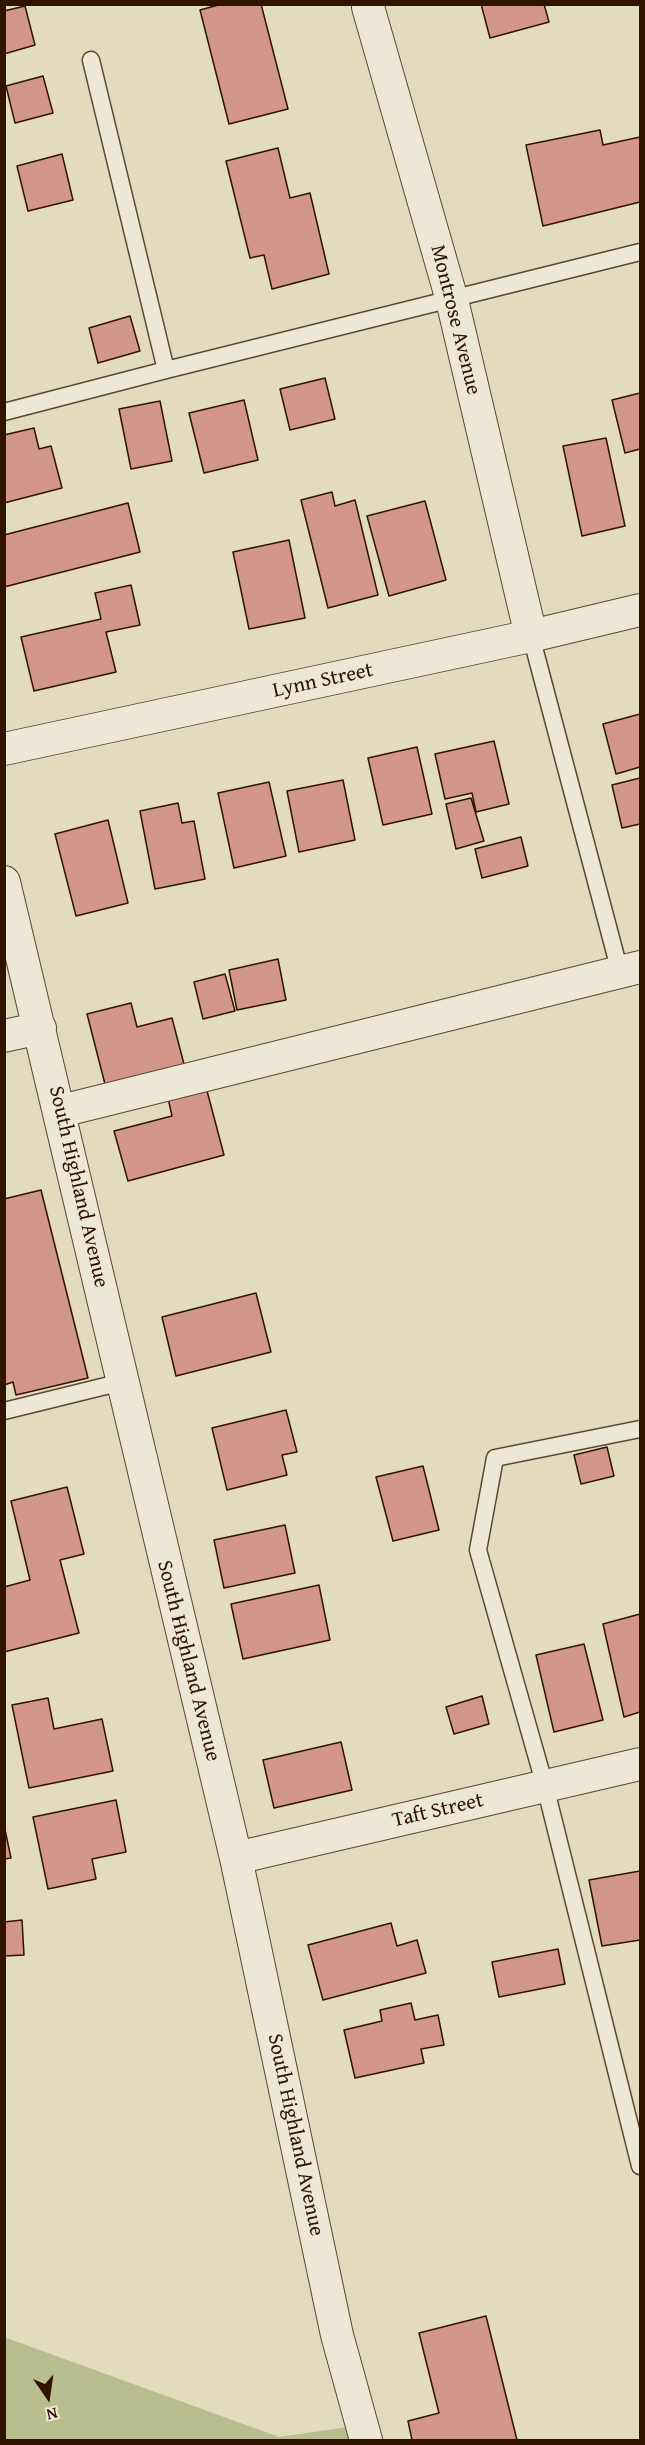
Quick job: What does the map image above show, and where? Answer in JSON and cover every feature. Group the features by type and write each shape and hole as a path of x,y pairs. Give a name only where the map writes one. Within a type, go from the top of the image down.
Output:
{"street":[{"name":"Montrose Avenue","path":"368,7 452,300 531,636"},
{"name":"Lynn Street","path":"4,749 531,636 640,610"},
{"name":"South Highland Avenue","path":"4,882 61,1111 122,1382 236,1858 337,2335 366,2440"},
{"path":"61,1111 630,970"},
{"path":"4,1036 40,1028"},
{"name":"Taft Street","path":"236,1858 640,1764"}],"lane":[{"path":"91,60 166,370"},
{"path":"4,412 640,252"},
{"path":"531,636 630,970"},
{"path":"4,1411 122,1382"},
{"path":"640,1429 495,1458 478,1550 545,1786 640,2166"}],"green space":[{"path":"4,2337 279,2437 362,2425 366,2440 5,2440"}],"building":[{"path":"222,4 261,4 288,109 229,124 200,10"},
{"path":"481,4 544,4 549,22 490,38"},
{"path":"25,6 35,45 4,54 4,11"},
{"path":"43,76 53,113 15,123 6,86"},
{"path":"600,130 603,145 640,137 640,202 543,226 526,145"},
{"path":"278,148 290,198 310,193 329,274 272,289 264,255 250,258 226,161"},
{"path":"62,154 73,200 28,211 17,166"},
{"path":"130,316 140,351 98,363 89,328"},
{"path":"325,378 335,419 290,430 280,389"},
{"path":"640,393 640,449 625,453 612,400"},
{"path":"244,400 258,460 204,473 189,413"},
{"path":"160,401 172,461 131,469 119,409"},
{"path":"34,428 39,449 51,446 62,488 4,503 4,435"},
{"path":"606,438 625,526 582,536 563,446"},
{"path":"332,492 335,506 355,500 378,595 328,608 301,500"},
{"path":"425,501 446,580 389,596 367,516"},
{"path":"128,503 140,552 4,587 4,535"},
{"path":"289,540 305,618 249,629 233,552"},
{"path":"131,585 140,625 106,632 116,672 34,691 21,637 101,619 95,593"},
{"path":"640,714 640,767 616,774 603,724"},
{"path":"494,741 509,804 476,812 472,793 445,799 435,754"},
{"path":"417,747 432,814 383,825 368,758"},
{"path":"640,778 640,824 622,828 612,785"},
{"path":"343,780 355,840 299,852 287,791"},
{"path":"269,782 286,856 234,868 218,793"},
{"path":"471,798 484,841 456,849 446,804"},
{"path":"178,803 182,823 194,821 205,879 155,889 140,811"},
{"path":"108,820 128,903 76,916 55,834"},
{"path":"521,837 528,866 482,878 475,849"},
{"path":"278,959 286,1000 237,1010 229,970"},
{"path":"225,974 235,1011 203,1019 194,982"},
{"path":"131,1003 137,1027 172,1018 185,1068 106,1088 87,1014"},
{"path":"206,1087 224,1155 128,1181 114,1131 172,1116 168,1098"},
{"path":"41,1190 88,1378 16,1395 13,1382 4,1385 4,1199"},
{"path":"256,1293 271,1352 176,1376 162,1317"},
{"path":"286,1410 297,1452 282,1455 287,1475 227,1490 212,1428"},
{"path":"607,1447 614,1476 581,1484 574,1455"},
{"path":"423,1466 439,1530 393,1541 376,1477"},
{"path":"67,1487 84,1554 60,1560 79,1633 4,1652 4,1587 30,1580 11,1501"},
{"path":"285,1525 295,1573 224,1588 214,1540"},
{"path":"319,1585 330,1640 243,1659 231,1604"},
{"path":"640,1614 640,1712 624,1717 603,1624"},
{"path":"584,1644 603,1720 554,1732 536,1655"},
{"path":"482,1696 489,1724 454,1734 446,1707"},
{"path":"48,1698 54,1729 102,1719 113,1771 29,1788 12,1705"},
{"path":"341,1742 352,1790 274,1808 263,1760"},
{"path":"116,1800 126,1852 92,1859 96,1879 48,1889 33,1817"},
{"path":"4,1825 11,1858 4,1859"},
{"path":"640,1871 640,1940 602,1946 589,1880"},
{"path":"22,1920 24,1955 4,1956 4,1922"},
{"path":"391,1923 397,1946 417,1940 426,1973 323,2000 308,1945"},
{"path":"558,1949 565,1984 499,1997 492,1962"},
{"path":"411,2003 415,2020 438,2015 444,2045 421,2049 424,2063 355,2078 344,2030 382,2021 380,2010"},
{"path":"486,2316 517,2440 412,2440 408,2421 439,2413 419,2333"}]}
